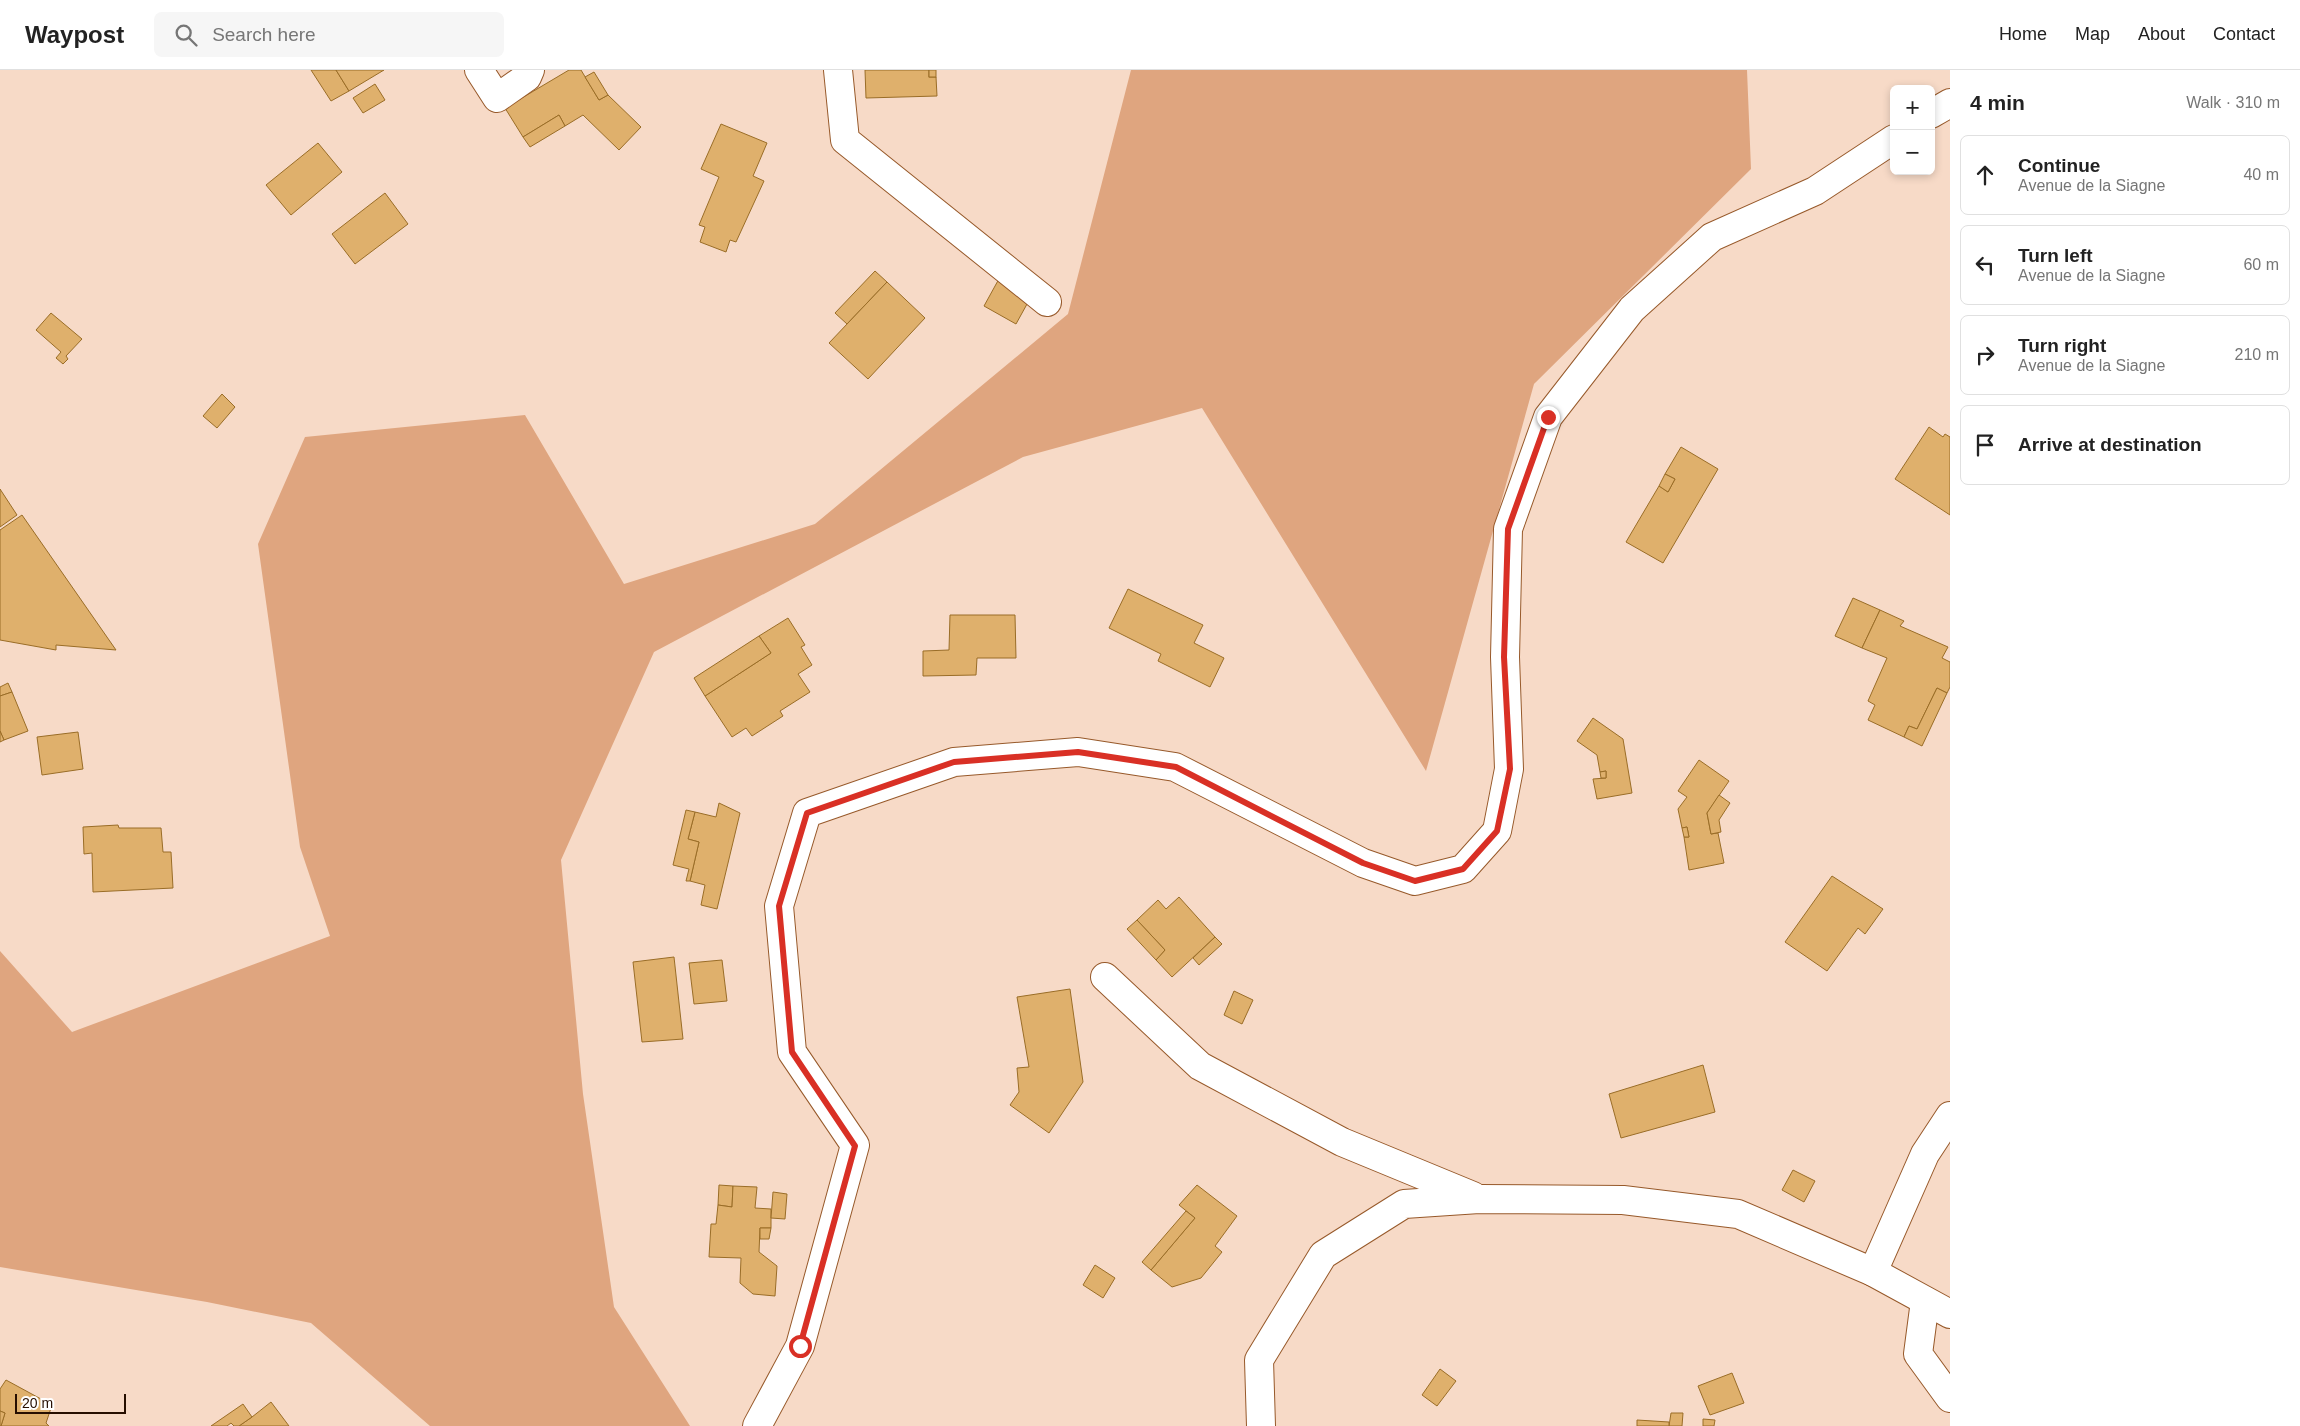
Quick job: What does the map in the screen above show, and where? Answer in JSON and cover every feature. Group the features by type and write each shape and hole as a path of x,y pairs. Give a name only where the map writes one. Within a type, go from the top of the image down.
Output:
{"street":[{"path":"479,70 497,98 527,77 530,70"},
{"path":"838,70 845,140 1047,302"},
{"path":"1935,112 1950,103"},
{"path":"757,1426 800,1346 855,1146 792,1052 779,906 807,813 954,762 1078,752 1176,767 1363,863 1415,881 1463,869 1497,831 1510,769 1504,657 1508,529 1548,417 1632,309 1712,237 1815,191 1890,142"},
{"path":"1105,977 1200,1066 1342,1142 1479,1199"},
{"path":"1873,1272 1925,1154 1950,1116"},
{"path":"1261,1426 1258,1360 1323,1255 1404,1204 1479,1199 1623,1200 1738,1214 1873,1272 1950,1314"},
{"path":"1925,1301 1918,1354 1950,1398"}],"shaded area":[{"path":"1131,70 1747,70 1751,169 1534,384 1426,771 1202,408 1023,457 654,652 561,860 583,1094 614,1307 690,1426 430,1426 311,1323 207,1302 0,1267 0,951 72,1032 330,936 300,847 258,544 305,437 525,415 624,584 815,524 1068,314"}],"building":[{"path":"311,70 336,70 349,91 331,101"},
{"path":"336,70 384,70 349,91"},
{"path":"569,70 581,70 599,100 608,95 641,127 619,150 583,115 565,126 559,115 523,137 505,108"},
{"path":"865,70 929,70 929,77 936,77 937,96 866,98"},
{"path":"929,70 936,70 936,77 929,77"},
{"path":"594,72 608,95 599,100 585,77"},
{"path":"375,84 385,100 363,113 353,98"},
{"path":"559,115 565,126 530,147 523,137"},
{"path":"721,124 767,143 753,176 764,181 736,242 730,240 726,252 700,242 705,227 699,225 719,177 701,169"},
{"path":"318,143 342,172 291,215 266,185"},
{"path":"385,193 408,224 355,264 332,234"},
{"path":"875,271 887,282 847,324 835,313"},
{"path":"1000,277 1032,295 1016,324 984,306"},
{"path":"887,282 925,318 868,379 829,343"},
{"path":"51,313 82,339 66,356 68,359 63,364 56,358 61,352 36,330"},
{"path":"222,394 235,407 217,428 203,416"},
{"path":"1929,427 1943,437 1945,434 1950,437 1950,515 1895,479"},
{"path":"1681,447 1718,469 1663,563 1626,542 1659,486 1668,492 1675,479 1665,474"},
{"path":"1665,474 1675,479 1668,492 1659,486"},
{"path":"0,489 17,515 0,527"},
{"path":"22,515 116,650 56,645 56,650 0,640 0,530"},
{"path":"1128,589 1203,625 1194,643 1224,658 1210,687 1158,661 1161,654 1109,628"},
{"path":"1853,598 1880,610 1862,648 1835,636"},
{"path":"1880,610 1904,621 1900,626 1948,647 1942,658 1950,662 1950,687 1947,693 1937,688 1917,729 1909,726 1904,737 1868,720 1875,705 1868,701 1887,658 1862,648"},
{"path":"950,615 1015,615 1016,658 977,658 976,675 923,676 923,651 949,650"},
{"path":"788,618 805,645 801,647 812,665 798,674 810,692 780,711 783,716 752,736 746,728 732,737 705,696 771,653 759,636"},
{"path":"759,636 771,653 705,696 694,678"},
{"path":"8,683 12,692 0,696 0,687"},
{"path":"1937,688 1947,693 1922,746 1904,737 1909,726 1917,729"},
{"path":"12,692 28,731 4,740 0,731 0,696"},
{"path":"1593,718 1623,739 1632,793 1597,799 1593,779 1606,778 1606,771 1600,772 1597,755 1577,741"},
{"path":"0,731 4,740 0,742"},
{"path":"78,732 83,769 42,775 37,737"},
{"path":"1699,760 1729,781 1707,813 1711,834 1718,833 1724,863 1689,870 1684,837 1689,837 1687,827 1682,828 1678,809 1687,797 1678,791"},
{"path":"1606,771 1606,778 1601,778 1600,772"},
{"path":"1719,795 1730,803 1719,820 1721,832 1711,834 1707,813"},
{"path":"719,803 740,813 717,909 701,905 705,885 690,881 699,842 688,839 695,812 716,817"},
{"path":"686,810 695,812 688,839 699,842 690,881 686,881 689,869 673,865"},
{"path":"118,825 119,828 161,828 163,852 171,852 173,888 93,892 92,853 84,854 83,827"},
{"path":"1687,827 1689,837 1684,837 1682,828"},
{"path":"1832,876 1883,909 1865,934 1858,928 1827,971 1785,942"},
{"path":"1179,897 1215,937 1172,977 1156,960 1165,950 1137,920 1158,900 1166,909"},
{"path":"1137,920 1165,950 1156,960 1127,929"},
{"path":"1215,937 1222,944 1199,965 1193,958"},
{"path":"674,957 683,1039 642,1042 633,962"},
{"path":"722,960 727,1001 694,1004 689,963"},
{"path":"1070,989 1083,1082 1049,1133 1010,1105 1019,1092 1017,1068 1029,1067 1017,997"},
{"path":"1234,991 1253,1000 1242,1024 1224,1015"},
{"path":"1703,1065 1715,1112 1621,1138 1609,1094"},
{"path":"1793,1170 1815,1181 1804,1202 1782,1190"},
{"path":"719,1185 733,1186 732,1207 718,1205"},
{"path":"1197,1185 1237,1216 1215,1246 1222,1252 1201,1278 1172,1287 1151,1270 1195,1218 1179,1205"},
{"path":"733,1186 757,1187 755,1208 771,1209 771,1228 760,1228 759,1252 777,1266 775,1296 753,1294 740,1283 741,1258 709,1257 711,1224 716,1224 718,1205 732,1207"},
{"path":"773,1192 787,1194 785,1219 771,1218"},
{"path":"1186,1211 1195,1218 1151,1270 1142,1262"},
{"path":"760,1228 771,1228 769,1239 760,1239"},
{"path":"1095,1265 1115,1278 1103,1298 1083,1285"},
{"path":"1440,1369 1456,1381 1437,1406 1422,1395"},
{"path":"1732,1373 1744,1403 1710,1415 1698,1386"},
{"path":"6,1380 52,1405 46,1423 49,1426 1,1426 5,1413 0,1411 0,1389"},
{"path":"271,1402 289,1426 239,1426 252,1417"},
{"path":"243,1404 252,1417 239,1426 234,1426 231,1423 227,1426 211,1426"},
{"path":"0,1411 5,1413 1,1426 0,1426"},
{"path":"1671,1413 1683,1413 1682,1426 1669,1426"},
{"path":"1703,1419 1715,1420 1714,1426 1703,1426"},
{"path":"1637,1420 1669,1422 1669,1426 1637,1426"}],"route":[{"path":"800,1346 855,1146 792,1052 779,906 807,813 954,762 1078,752 1176,767 1363,863 1415,881 1463,869 1497,831 1510,769 1504,657 1508,529 1548,417"}]}
